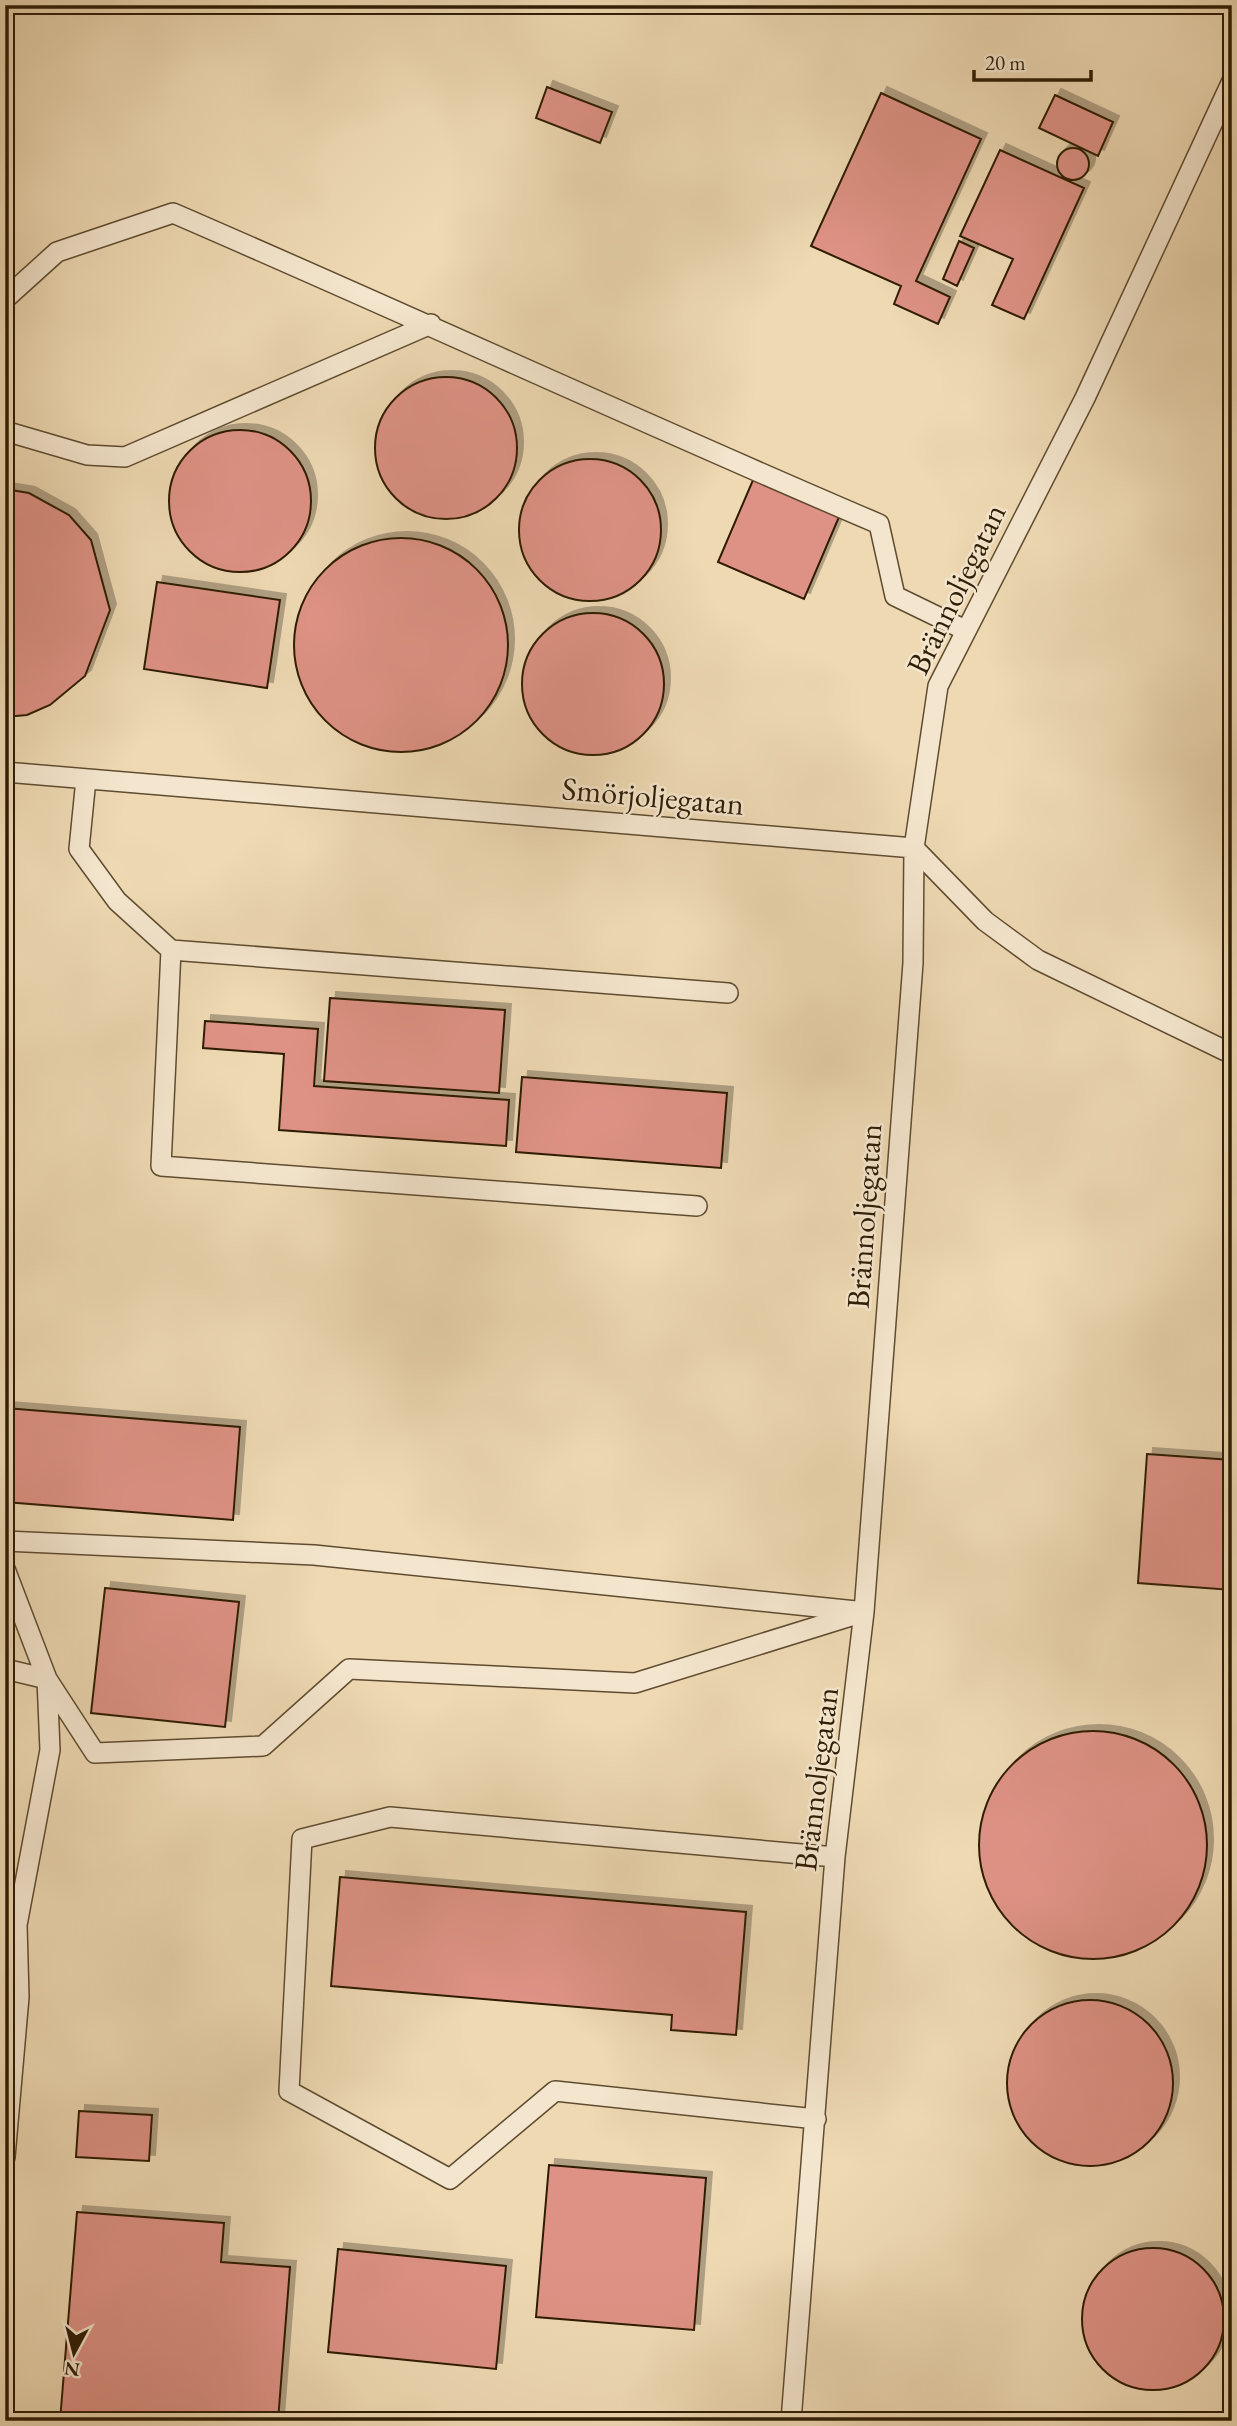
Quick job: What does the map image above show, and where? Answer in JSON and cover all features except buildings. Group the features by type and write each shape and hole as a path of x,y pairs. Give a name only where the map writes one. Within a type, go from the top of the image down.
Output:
{"lane":[{"name":"Brännoljegatan","path":"791,2421 835,1857 864,1612 913,963 914,848 938,686 1084,398 1232,81"},
{"path":"5,299 57,252 173,213 431,324 699,447 879,524 895,596 965,630"},
{"path":"5,431 87,455 125,457 431,324"},
{"name":"Smörjoljegatan","path":"5,772 914,848"},
{"path":"86,779 79,849 117,901 171,950 728,993"},
{"path":"914,848 985,921 1038,960 1232,1054"},
{"path":"171,950 161,1166 697,1206"},
{"path":"5,1541 314,1555 864,1612"},
{"path":"5,1569 47,1679 95,1753 263,1746 349,1669 635,1684 864,1612"},
{"path":"5,1669 47,1679"},
{"path":"5,2157 19,1997 17,1924 50,1750 47,1679"},
{"path":"816,2119 555,2091 450,2179 289,2091 302,1839 390,1817 835,1857"}]}
